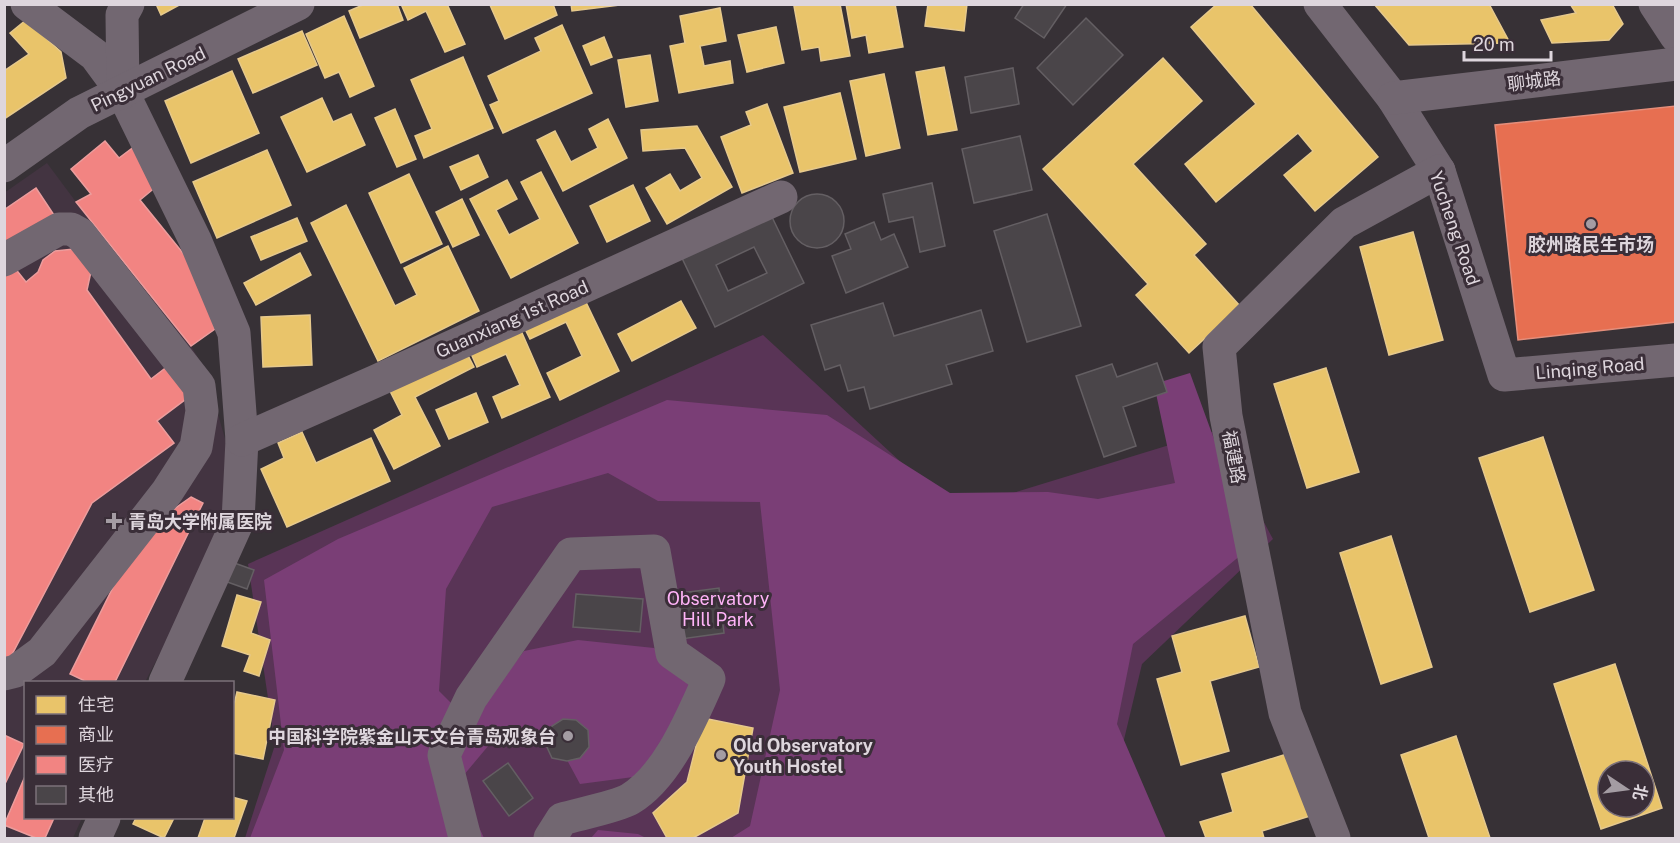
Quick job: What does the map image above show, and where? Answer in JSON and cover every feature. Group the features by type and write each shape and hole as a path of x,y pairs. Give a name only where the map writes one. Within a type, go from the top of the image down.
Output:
{"street":[{"path":"27,4 95,56 123,93 195,240 234,333 242,440 238,521 165,681"},
{"path":"123,93 122,15 128,4"},
{"name":"Pingyuan Road","path":"4,166 78,113 123,93 298,4"},
{"name":"Yucheng Road","path":"1320,4 1392,98 1438,171 1504,375"},
{"path":"1655,4 1676,36"},
{"name":"聊城路","path":"1392,98 1676,64"},
{"name":"福建路","path":"1334,838 1286,713 1226,416 1219,347 1344,223 1438,171"},
{"name":"Guanxiang 1st Road","path":"242,440 781,197"},
{"path":"4,260 59,230 71,229 80,234 199,386 202,411 196,447 167,492 42,652 16,671 4,674"},
{"name":"Linqing Road","path":"1504,375 1676,360"},
{"path":"465,838 444,755 471,698 571,554 654,551 672,653 709,680 692,718 657,777 628,800 562,819 550,838"},
{"path":"95,838 104,819"}],"shaded area":[{"name":"青岛大学附属医院","path":"47,163 191,346 205,369 228,449 229,496 217,545 146,681 24,681 24,819 82,819 73,838 5,838 4,193"},
{"name":"Observatory Hill Park","path":"1190,373 1231,486 1241,555 1133,644 1117,724 1166,838 731,838 750,826 780,690 760,502 658,501 608,473 492,507 446,589 439,691 470,722 524,651 578,640 654,648 700,682 641,776 580,784 553,734 489,745 458,782 484,838 250,838 284,750 264,580 338,539 667,400 827,415 950,493 1048,492 1098,499 1175,483 1154,384"},
{"path":"598,830 638,834 646,838 591,838"}],"green space":[{"name":"Observatory Hill Park","path":"763,335 954,511 1215,431 1273,539 1142,664 1122,748 1158,838 245,838 275,745 248,564"}],"building: 住宅":[{"path":"156,4 181,4 161,15"},
{"path":"365,4 397,4 403,20 360,38 349,11"},
{"path":"401,4 447,4 465,44 445,52 426,11 408,20"},
{"path":"553,4 557,15 505,39 490,5"},
{"path":"571,4 628,4 572,11"},
{"path":"840,4 850,56 821,61 819,47 802,50 794,6"},
{"path":"846,4 895,4 903,47 869,53 866,35 852,38"},
{"path":"928,4 967,4 964,31 925,26"},
{"path":"1217,4 1250,4 1378,157 1315,211 1284,175 1313,151 1298,133 1216,202 1185,164 1256,104 1191,27"},
{"path":"1374,4 1489,4 1510,43 1409,45"},
{"path":"1570,4 1612,4 1623,24 1609,40 1552,43 1541,20 1576,13"},
{"path":"720,8 726,41 700,46 704,66 730,61 733,83 679,93 670,46 685,43 680,16"},
{"path":"344,16 374,86 350,97 339,72 325,78 306,34"},
{"path":"26,20 61,52 66,78 4,119 4,71 29,54 10,33"},
{"path":"562,25 592,93 503,133 490,105 499,101 488,76 541,51 535,38"},
{"path":"776,27 784,63 747,72 738,35"},
{"path":"302,31 317,65 253,93 238,59"},
{"path":"604,37 612,57 591,65 583,46"},
{"path":"650,55 658,101 626,107 618,60"},
{"path":"463,57 493,128 424,158 415,136 432,129 411,80"},
{"path":"1163,58 1202,101 1133,164 1206,244 1194,255 1240,306 1189,353 1136,295 1148,284 1043,169"},
{"path":"944,67 957,130 928,135 916,72"},
{"path":"232,71 259,133 191,163 165,101"},
{"path":"884,74 900,148 866,156 850,81"},
{"path":"840,93 856,159 800,172 784,107"},
{"path":"322,98 333,122 351,114 365,145 307,172 281,117"},
{"path":"767,104 793,173 742,193 721,137 751,125 746,112"},
{"path":"395,109 416,159 397,167 375,118"},
{"path":"608,119 627,158 563,191 537,140 555,131 571,162 598,148 589,129"},
{"path":"697,126 732,187 667,224 646,188 670,174 680,191 702,178 685,148 643,151 641,130"},
{"path":"267,150 291,205 217,238 193,182"},
{"path":"478,155 488,177 461,190 450,167"},
{"path":"541,172 578,243 511,278 470,199 507,180 517,199 496,210 509,235 540,219 521,182"},
{"path":"409,174 442,244 401,263 369,193"},
{"path":"633,185 650,221 607,242 590,206"},
{"path":"462,199 479,235 453,247 436,212"},
{"path":"346,205 395,306 417,295 404,268 448,246 479,311 378,361 311,223"},
{"path":"297,218 307,241 261,260 251,237"},
{"path":"1413,232 1443,340 1389,355 1360,247"},
{"path":"300,253 311,275 256,305 244,283"},
{"path":"583,296 619,371 560,400 547,373 582,356 566,322 530,339 523,325"},
{"path":"681,301 696,328 632,361 618,334"},
{"path":"310,315 312,365 263,367 261,317"},
{"path":"519,326 550,397 502,418 493,397 520,385 506,354 477,367 469,349"},
{"path":"463,346 474,367 415,397 440,446 394,469 374,430 402,415 387,385"},
{"path":"1326,368 1359,472 1307,488 1274,384"},
{"path":"476,393 488,422 449,439 436,410"},
{"path":"302,432 316,463 371,438 390,481 287,527 261,469 284,458 278,443"},
{"path":"1543,437 1594,590 1530,612 1479,458"},
{"path":"1391,536 1432,667 1381,684 1340,553"},
{"path":"237,595 261,602 251,633 270,640 259,676 244,671 250,655 222,646"},
{"path":"1245,616 1259,667 1210,681 1229,751 1181,765 1157,679 1182,672 1172,636"},
{"path":"1615,664 1646,759 1596,759 1596,814 1554,684"},
{"path":"237,692 275,700 263,759 234,753 234,705"},
{"name":"Old Observatory Youth Hostel","path":"703,718 753,728 738,813 693,838 667,838 653,813 687,782"},
{"path":"1456,736 1490,838 1429,838 1401,755"},
{"path":"1290,753 1310,816 1262,831 1264,838 1206,838 1200,822 1233,812 1222,774"},
{"path":"1656,790 1662,808 1656,810"},
{"path":"234,798 247,801 234,838 198,838 205,819 234,819"},
{"path":"136,819 174,819 164,838 133,824"},
{"path":"1598,819 1630,819 1601,829"}],"building: 商业":[{"name":"胶州路民生市场","path":"1676,106 1676,322 1518,340 1495,125"}],"building: 医疗":[{"path":"105,141 119,158 135,146 163,181 140,200 195,268 215,329 191,346 76,202 91,194 71,169"},
{"path":"36,188 56,218 4,253 4,210"},
{"path":"74,249 92,267 87,290 151,379 168,366 190,396 157,421 174,443 92,503 8,662 4,660 4,274 14,267 26,282 38,272 43,260 55,251"},
{"path":"191,497 203,503 115,681 85,681 70,674 140,533"},
{"path":"4,735 24,744 4,786"},
{"path":"24,779 24,819 54,819 45,838 36,838 4,825"}],"building: 其他":[{"path":"1024,4 1067,4 1044,38 1015,18"},
{"path":"1086,18 1123,55 1073,105 1037,68"},
{"path":"1013,68 1019,104 971,113 965,77"},
{"path":"1020,136 1032,190 974,203 962,149"},
{"path":"932,183 945,246 920,252 913,217 889,222 883,194"},
{"path":"817,194 827,196 836,202 842,211 844,221 842,231 836,240 827,246 817,248 807,246 798,240 792,231 790,221 792,211 798,202 807,196"},
{"path":"770,213 804,283 715,327 681,256","holes":["754,247 767,273 728,291 716,265"]},
{"path":"1047,214 1081,326 1027,342 994,231"},
{"path":"874,222 881,240 894,234 908,267 846,293 832,256 851,249 845,234"},
{"path":"883,303 894,336 981,310 993,351 946,365 952,384 870,409 864,387 848,391 840,365 825,370 811,325"},
{"path":"1157,363 1167,392 1123,407 1136,446 1104,457 1076,376 1112,364 1117,377"},
{"path":"226,560 254,570 247,589 219,579"},
{"path":"719,588 724,633 681,639 674,594"},
{"path":"576,594 643,599 640,632 573,627"},
{"name":"中国科学院紫金山天文台青岛观象台","path":"563,719 576,720 588,730 589,747 580,758 567,761 552,758 545,743 552,726"},
{"path":"508,763 533,798 509,816 483,781"}],"place":[{"name":"胶州路民生市场","path":"1591,224"},
{"name":"青岛大学附属医院","path":"114,521"},
{"name":"中国科学院紫金山天文台青岛观象台","path":"568,736"},
{"name":"Old Observatory Youth Hostel","path":"721,755"}]}
